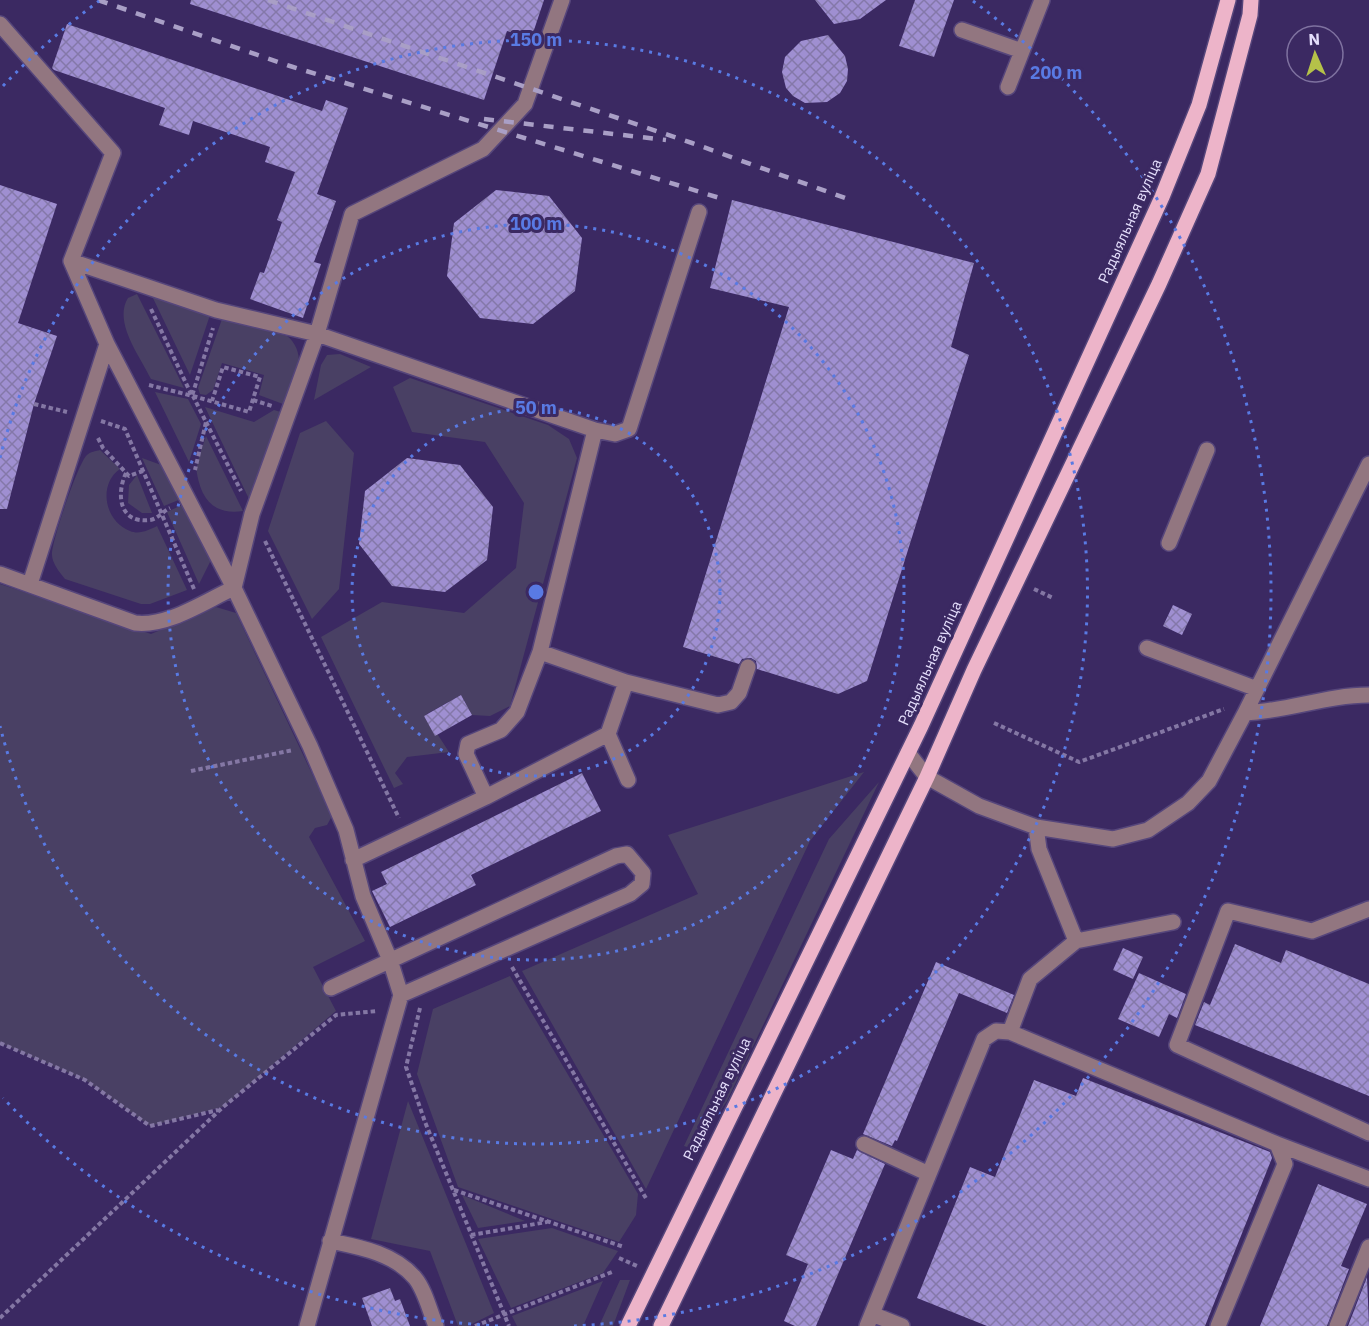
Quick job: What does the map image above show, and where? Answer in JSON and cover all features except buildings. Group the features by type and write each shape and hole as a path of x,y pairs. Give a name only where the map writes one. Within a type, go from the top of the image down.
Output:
{"main road":[{"name":"Радыяльная вуліца","path":"628,1326 908,753 1162,197 1198,105 1228,0"},
{"path":"662,1326 927,777 979,660 1159,284 1208,174 1251,15 1251,0"}],"street":[{"path":"234,588 252,514 317,334 352,214 483,150 525,104 562,0"},
{"path":"1008,87 1042,0"},
{"path":"0,24 113,153 71,261 107,344 234,588 310,746 346,830 363,896 390,960 398,1002 307,1326"},
{"path":"962,30 1022,51"},
{"path":"71,261 216,310 317,334 595,430 615,434 629,429 699,212"},
{"path":"30,584 87,417 107,344"},
{"path":"486,797 466,754 468,744 501,730 513,719 540,652 595,430"},
{"path":"1169,543 1207,450"},
{"path":"908,753 927,777 979,806 1036,827 1113,839 1148,830 1188,803 1209,781 1369,464"},
{"path":"0,574 135,623 147,624 162,621 234,588"},
{"path":"1147,648 1257,689"},
{"path":"540,652 627,682 718,705 731,702 739,693 748,667"},
{"path":"627,682 608,734 627,780"},
{"path":"1245,713 1278,711 1369,687"},
{"path":"1345,695 1369,695"},
{"path":"353,860 486,797 608,734"},
{"path":"1036,827 1039,849 1076,940"},
{"path":"331,988 616,856 627,854 643,873 642,884 630,894 398,1002"},
{"path":"1369,909 1311,931 1228,911 1177,1045 1369,1133"},
{"path":"1010,1032 1030,979 1076,940 1173,922"},
{"path":"902,1326 869,1320 984,1039 996,1031 1010,1032 1369,1179"},
{"path":"1218,1326 1286,1164 1277,1143"},
{"path":"864,1144 929,1174"},
{"path":"330,1241 371,1250 396,1262 416,1279 436,1326"},
{"path":"1336,1326 1369,1247"}],"path":[{"path":"139,284 192,396"},
{"path":"192,396 216,310"},
{"path":"192,396 249,412 260,377 223,367 212,401"},
{"path":"34,404 125,429 200,603"},
{"path":"87,417 103,448 129,476 143,471"},
{"path":"206,422 408,835"},
{"path":"994,723 1079,762 1226,708 1237,682"},
{"path":"191,771 310,746"},
{"path":"507,957 647,1200"},
{"path":"0,1318 219,1110 336,1015 398,1002"},
{"path":"421,1006 406,1067 509,1326"},
{"path":"0,1043 85,1080 150,1125 219,1110"},
{"path":"453,1190 624,1247"},
{"path":"471,1235 549,1222"},
{"path":"475,1326 612,1272"}],"shaded area":[{"path":"137,294 184,388 151,379 135,350 126,328 124,307 128,298"},
{"path":"152,296 210,315 190,375"},
{"path":"222,319 287,336 293,343 297,351 299,369 294,388 283,404 259,395 264,375 222,363 213,390 206,395 200,394 198,388"},
{"path":"340,354 371,367 314,400 321,365 327,355"},
{"path":"410,378 548,425 569,439 577,458 510,706 490,716 472,715 461,695 425,715 449,752 407,757 395,773 403,784 394,788 321,637 382,602 464,613 516,568 524,503 485,442 412,432 393,387"},
{"path":"155,392 188,399 201,424 189,462"},
{"path":"205,407 254,422 274,410 284,413 250,501"},
{"path":"326,421 354,453 339,589 312,619 268,531 300,433"},
{"path":"206,436 243,511 233,512 217,508 206,499 202,492 197,470"},
{"path":"100,450 120,469 113,476 107,493 107,502 114,519 121,526 133,532 144,532 157,526 187,590 150,604 141,604 65,579 57,568 52,558 53,548 72,487 87,455"},
{"path":"142,458 164,466 181,499 164,506"},
{"path":"137,475 152,513 142,513 128,503 129,485"},
{"path":"182,505 211,560 199,584 167,512"},
{"path":"0,584 151,634 216,607 236,613 332,816 327,825 315,828 309,837 365,941 313,967 336,1011 223,1107 150,1126 85,1080 0,1043"},
{"path":"864,772 810,841 646,1189 522,971 698,894 668,835"},
{"path":"879,782 727,1101 694,1149 684,1146 829,839"},
{"path":"510,976 638,1194 636,1215 619,1242 458,1187 417,1074 433,1009"},
{"path":"408,1101 494,1313 468,1326 458,1326 430,1251 371,1239"},
{"path":"462,1195 525,1221 478,1228"},
{"path":"552,1228 618,1251 603,1273 511,1308 478,1239"},
{"path":"620,1280 630,1280 613,1326 599,1326"},
{"path":"603,1281 583,1326 517,1326 512,1316"}],"railway":[{"path":"98,0 290,66 723,199"},
{"path":"268,0 692,143 845,198"},
{"path":"484,119 666,140"}]}
